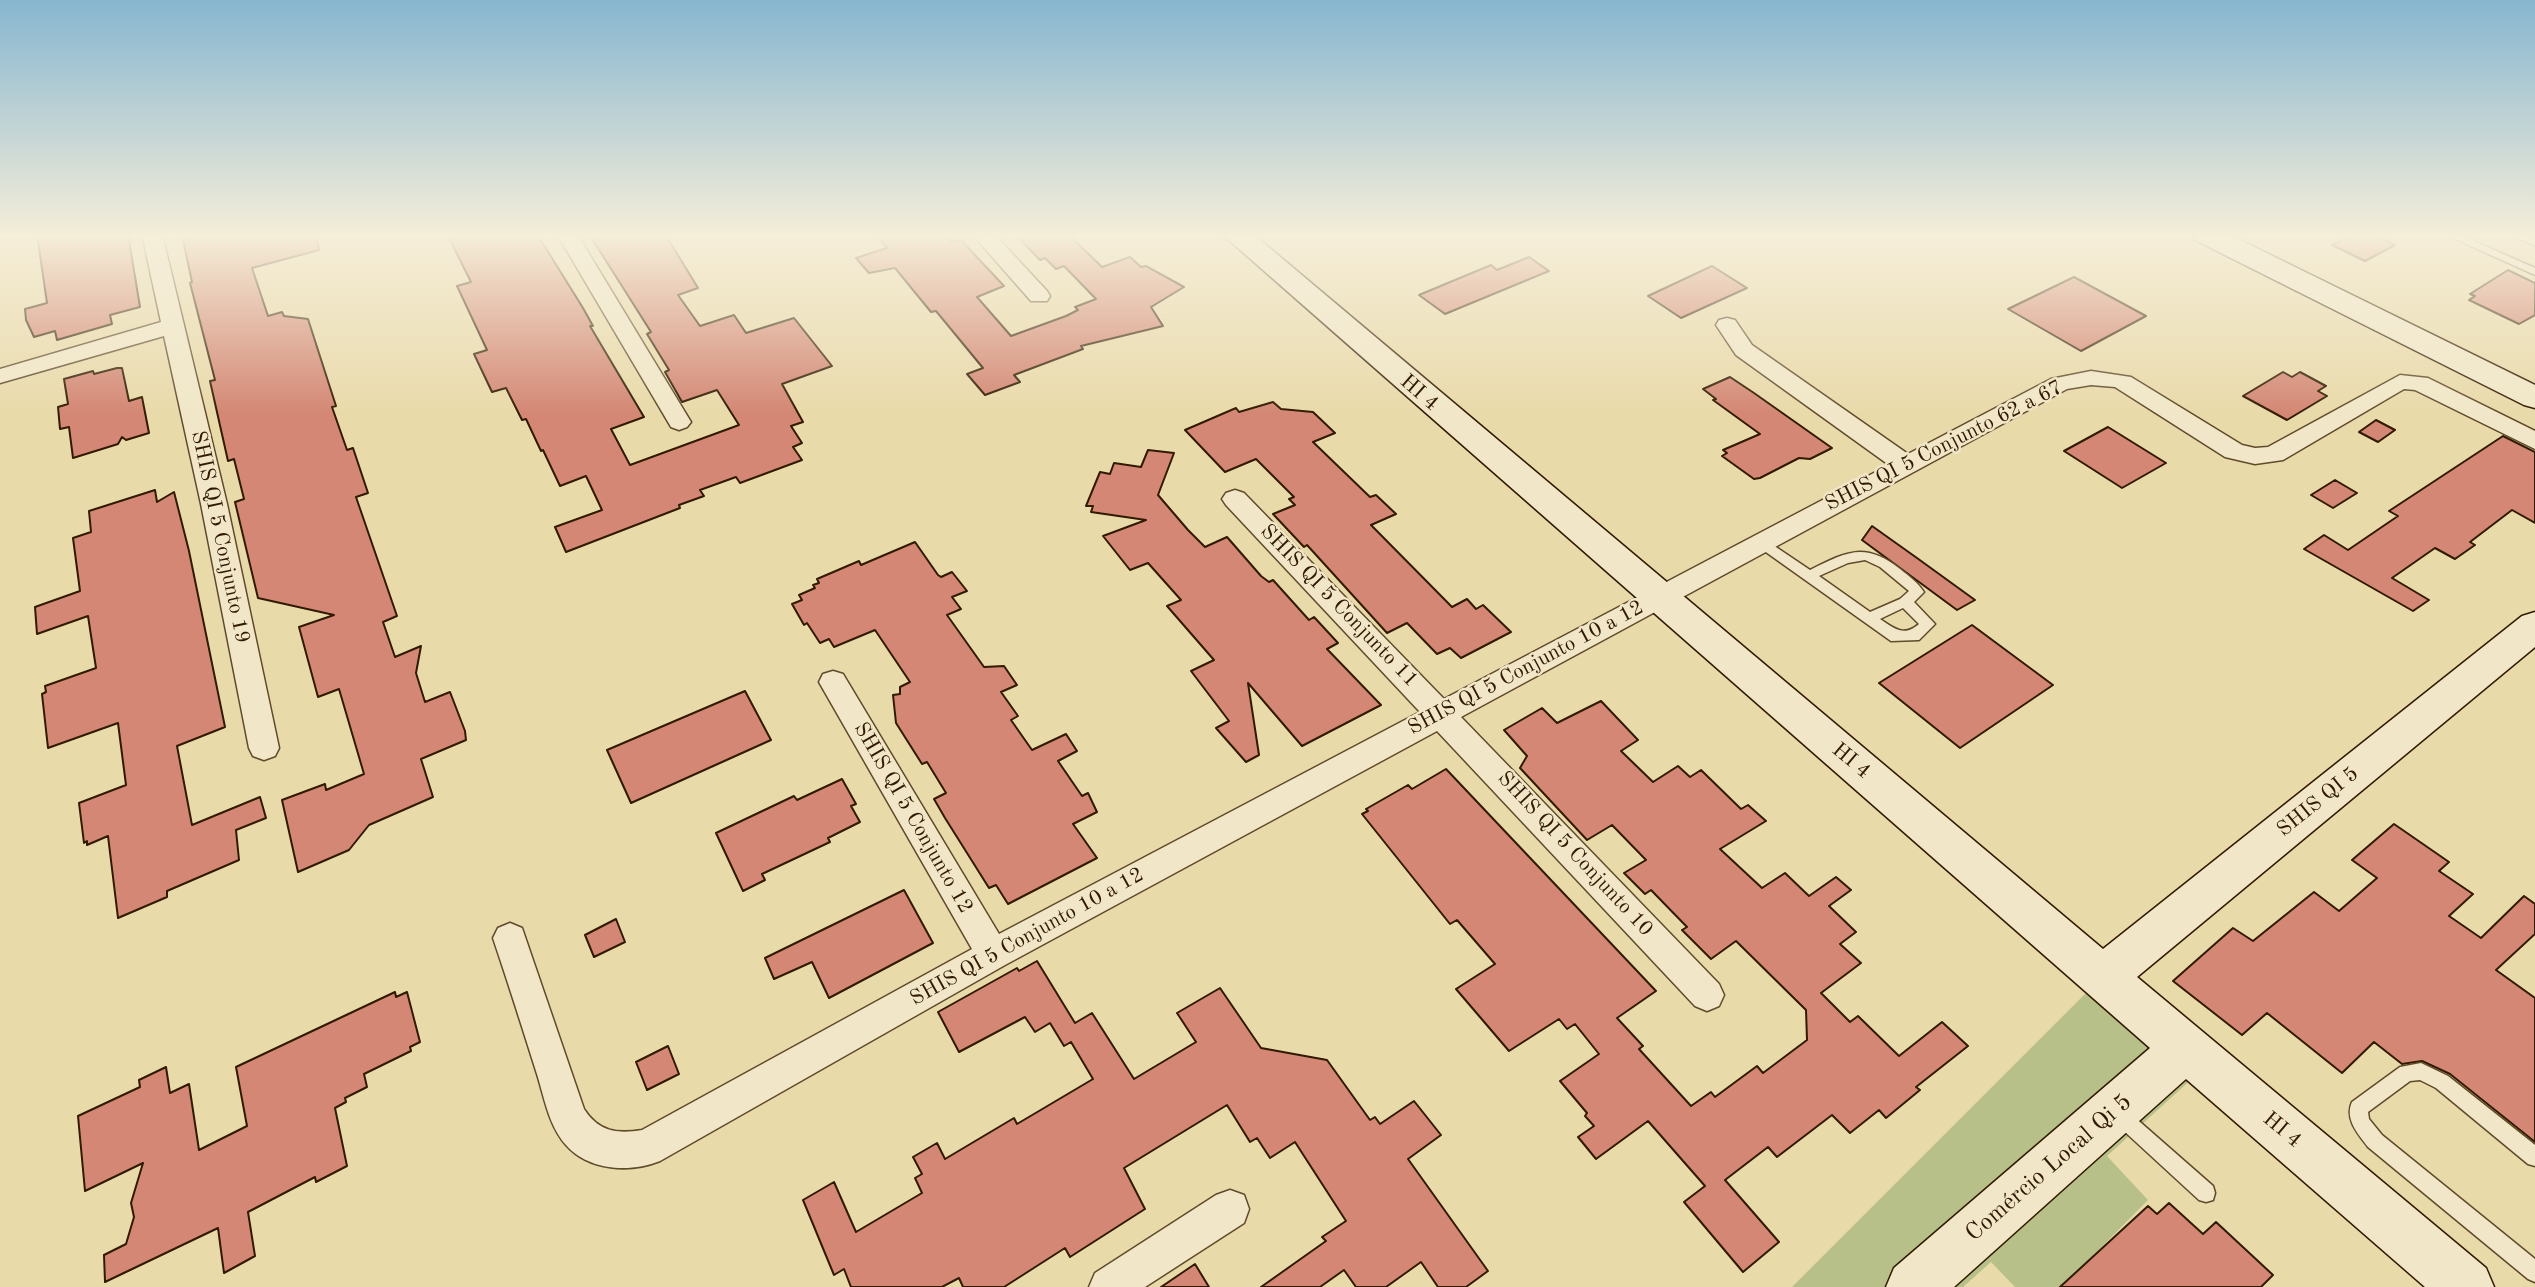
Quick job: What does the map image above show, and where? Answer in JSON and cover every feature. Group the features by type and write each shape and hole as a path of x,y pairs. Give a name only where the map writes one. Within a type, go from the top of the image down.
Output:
{"street":[{"name":"SHIS QI 5 Conjunto 19","path":"166,294 214,504 264,748"},
{"path":"603,294 679,422"},
{"name":"HI 4","path":"1305,294 1656,598 2467,1287"},
{"path":"2326,294 2535,398"},
{"path":"1727,325 1744,350 1906,465"},
{"path":"0,376 173,326"},
{"name":"SHIS QI 5 Conjunto 62 a 67","path":"1656,598 2059,384 2087,377 2106,376 2123,382 2234,451 2255,456 2274,454 2400,382 2420,383 2535,441"},
{"name":"SHIS QI 5 Conjunto 11","path":"1235,499 1442,714"},
{"name":"SHIS QI 5 Conjunto 10 a 12","path":"510,938 564,1102 579,1133 590,1143 608,1150 626,1152 647,1148 993,954 1656,598"},
{"name":"SHIS QI 5","path":"2102,977 2535,626"},
{"name":"SHIS QI 5 Conjunto 12","path":"833,682 993,954"},
{"name":"SHIS QI 5 Conjunto 10","path":"1442,714 1707,995"},
{"name":"Comércio Local Qi 5","path":"1930,1282 2114,1111 2185,1049"},
{"path":"1109,1287 1230,1209"}],"lane":[{"path":"1761,542 1896,637 1914,636 1928,624 1905,602"},
{"path":"1810,575 1855,554 1870,554 1914,587 1917,592 1905,602 1869,618"},
{"path":"2535,1157 2442,1082 2421,1071 2406,1073 2358,1108 2361,1124 2375,1141 2535,1272"},
{"path":"2114,1111 2206,1193"}],"green space":[{"path":"2102,977 2206,1066 2107,1156 2148,1200 2062,1287 2015,1287 1991,1262 1963,1287 1792,1287"}],"building":[{"path":"46,294 138,294 140,307 110,315 112,324 57,340 55,331 34,337 26,320 25,309 47,303"},
{"path":"193,294 261,294 268,316 282,312 284,316 308,319 336,406 332,407 347,450 353,448 368,493 356,497 397,616 383,622 395,657 421,646 416,673 425,702 450,692 465,731 466,740 421,759 433,797 369,825 349,850 298,872 282,800 325,784 326,790 364,774 339,689 318,697 299,627 334,615 258,598 235,502 244,499 234,459 228,461 210,381 215,380"},
{"path":"461,294 574,294 593,326 590,326 644,417 611,429 630,465 739,425 717,390 682,402 665,372 669,370 647,334 651,332 627,294 681,294 678,295 700,326 734,315 746,333 794,318 832,366 782,384 803,422 791,426 802,443 793,447 802,460 740,483 736,477 700,490 704,496 679,505 680,508 566,552 555,527 602,510 586,476 560,486 526,419 522,420 506,388 492,392 474,354 487,350"},
{"path":"916,294 984,294 977,297 1011,336 1078,310 1075,307 1096,299 1091,294 1172,294 1151,307 1163,326 1081,346 1083,349 1014,375 1020,382 985,395 967,374 983,368 936,311 931,312"},
{"path":"1421,294 1493,294 1445,314 1419,295"},
{"path":"1652,294 1734,294 1681,318 1648,296"},
{"path":"2039,294 2105,294 2146,316 2081,351 2008,309"},
{"path":"2470,294 2535,294 2535,315 2519,324 2469,300 2475,296"},
{"path":"122,368 129,401 142,397 149,433 126,440 122,437 118,444 73,458 69,427 60,429 58,407 68,404 64,379"},
{"path":"2283,372 2292,377 2300,372 2326,386 2318,391 2327,396 2287,420 2243,396"},
{"path":"1730,377 1832,448 1810,459 1799,458 1754,479 1722,456 1727,453 1723,450 1760,434 1713,400 1716,399 1703,389"},
{"path":"1273,402 1281,409 1313,412 1335,433 1313,442 1370,497 1376,495 1396,514 1371,525 1452,607 1467,599 1476,609 1483,605 1511,632 1461,658 1450,648 1437,654 1407,623 1387,633 1307,545 1304,547 1273,514 1295,505 1289,499 1294,497 1256,459 1225,472 1185,430 1236,408 1239,412"},
{"path":"2376,420 2395,430 2378,442 2359,432"},
{"path":"2108,427 2166,463 2122,488 2064,451"},
{"path":"2503,436 2535,452 2535,523 2512,510 2470,542 2475,545 2455,559 2435,548 2392,578 2429,600 2413,611 2304,549 2324,535 2348,550 2398,516 2389,511"},
{"path":"1148,450 1174,453 1158,495 1188,530 1205,547 1227,537 1261,576 1269,582 1273,580 1309,620 1314,617 1338,643 1327,649 1381,705 1302,746 1248,683 1259,755 1246,762 1216,728 1229,721 1191,671 1214,660 1167,606 1181,600 1148,563 1130,570 1103,536 1146,520 1091,512 1093,506 1086,506 1100,472 1110,474 1114,463 1141,467"},
{"path":"2335,480 2357,493 2333,508 2311,495"},
{"path":"155,490 157,502 174,492 189,551 225,727 177,746 192,825 260,797 266,818 236,830 239,860 167,891 167,897 118,918 108,836 87,845 87,841 84,843 79,803 126,785 118,723 48,748 42,694 46,692 45,686 96,668 88,616 37,634 35,607 80,591 73,538 91,532 89,511"},
{"path":"1872,526 1975,600 1957,610 1862,540"},
{"path":"915,542 938,575 941,577 952,572 967,591 952,597 961,609 947,615 984,667 1004,666 1017,685 1001,692 1018,716 1011,720 1032,750 1066,734 1077,751 1058,761 1082,796 1088,793 1097,812 1073,824 1097,858 1008,904 996,885 989,888 945,818 934,799 946,793 927,762 922,764 896,723 893,695 900,694 900,687 910,682 875,630 834,647 829,639 820,643 807,623 804,625 792,604 802,600 799,595 815,588 813,585 819,583 817,579 859,561 861,565"},
{"path":"1972,625 2053,685 1960,748 1879,683"},
{"path":"745,691 771,740 631,803 607,750"},
{"path":"1601,701 1638,740 1621,751 1653,782 1678,766 1690,777 1701,770 1741,809 1748,805 1766,821 1720,849 1762,888 1785,873 1809,896 1836,877 1851,890 1829,906 1856,932 1840,944 1861,963 1821,993 1850,1022 1858,1016 1899,1056 1942,1022 1968,1046 1916,1087 1920,1090 1886,1118 1879,1110 1850,1133 1832,1115 1777,1157 1768,1147 1725,1180 1779,1242 1743,1272 1684,1202 1705,1186 1648,1121 1596,1159 1578,1137 1594,1126 1585,1116 1587,1113 1560,1081 1599,1054 1575,1024 1567,1029 1559,1019 1509,1051 1456,989 1495,964 1457,920 1450,924 1362,814 1408,785 1412,789 1446,769 1656,991 1617,1018 1643,1046 1639,1049 1691,1106 1711,1092 1715,1097 1757,1066 1763,1073 1807,1040 1806,1010 1736,941 1711,959 1682,930 1687,927 1651,890 1645,894 1624,873 1646,860 1612,825 1587,840 1520,768 1527,756 1504,730 1542,708 1557,723"},
{"path":"842,779 856,804 851,806 860,822 828,838 830,842 762,874 765,880 743,891 716,833 794,796 797,800"},
{"path":"2394,824 2449,862 2439,871 2473,894 2449,916 2481,938 2524,896 2535,904 2535,934 2496,970 2535,998 2535,1142 2450,1074 2422,1061 2402,1064 2374,1042 2342,1073 2267,1013 2242,1035 2173,981 2233,928 2253,941 2314,892 2339,911 2377,878 2352,860"},
{"path":"904,890 933,943 829,998 812,962 774,979 765,958"},
{"path":"616,919 625,942 594,957 585,935"},
{"path":"1037,961 1075,1023 1092,1013 1134,1079 1196,1042 1177,1013 1220,988 1261,1048 1327,1060 1370,1120 1375,1117 1380,1124 1414,1101 1441,1135 1408,1159 1488,1271 1466,1287 1438,1287 1421,1262 1386,1287 1356,1287 1344,1270 1320,1287 1261,1287 1326,1241 1322,1237 1346,1221 1295,1142 1270,1158 1257,1138 1250,1142 1227,1105 1124,1168 1145,1209 1070,1257 1065,1248 1004,1287 963,1287 959,1278 942,1287 851,1287 844,1269 834,1275 803,1200 834,1182 856,1232 922,1193 915,1178 922,1174 913,1157 937,1143 945,1159 1014,1118 1017,1124 1093,1079 1071,1042 1064,1046 1050,1023 1035,1032 1025,1017 959,1052 938,1012 1017,968 1019,971"},
{"path":"395,992 396,997 407,992 420,1042 410,1047 411,1051 364,1074 367,1087 345,1098 346,1102 335,1108 347,1166 316,1182 315,1177 248,1212 255,1256 224,1273 218,1228 105,1282 104,1255 126,1244 134,1217 131,1203 143,1163 85,1191 78,1116 140,1087 139,1080 166,1067 170,1093 189,1084 199,1150 247,1126 236,1067"},
{"path":"668,1046 679,1074 647,1090 636,1062"},
{"path":"2169,1203 2203,1234 2216,1222 2273,1275 2261,1287 2060,1287 2148,1206 2157,1214"},
{"path":"1195,1264 1209,1287 1161,1287"}]}
